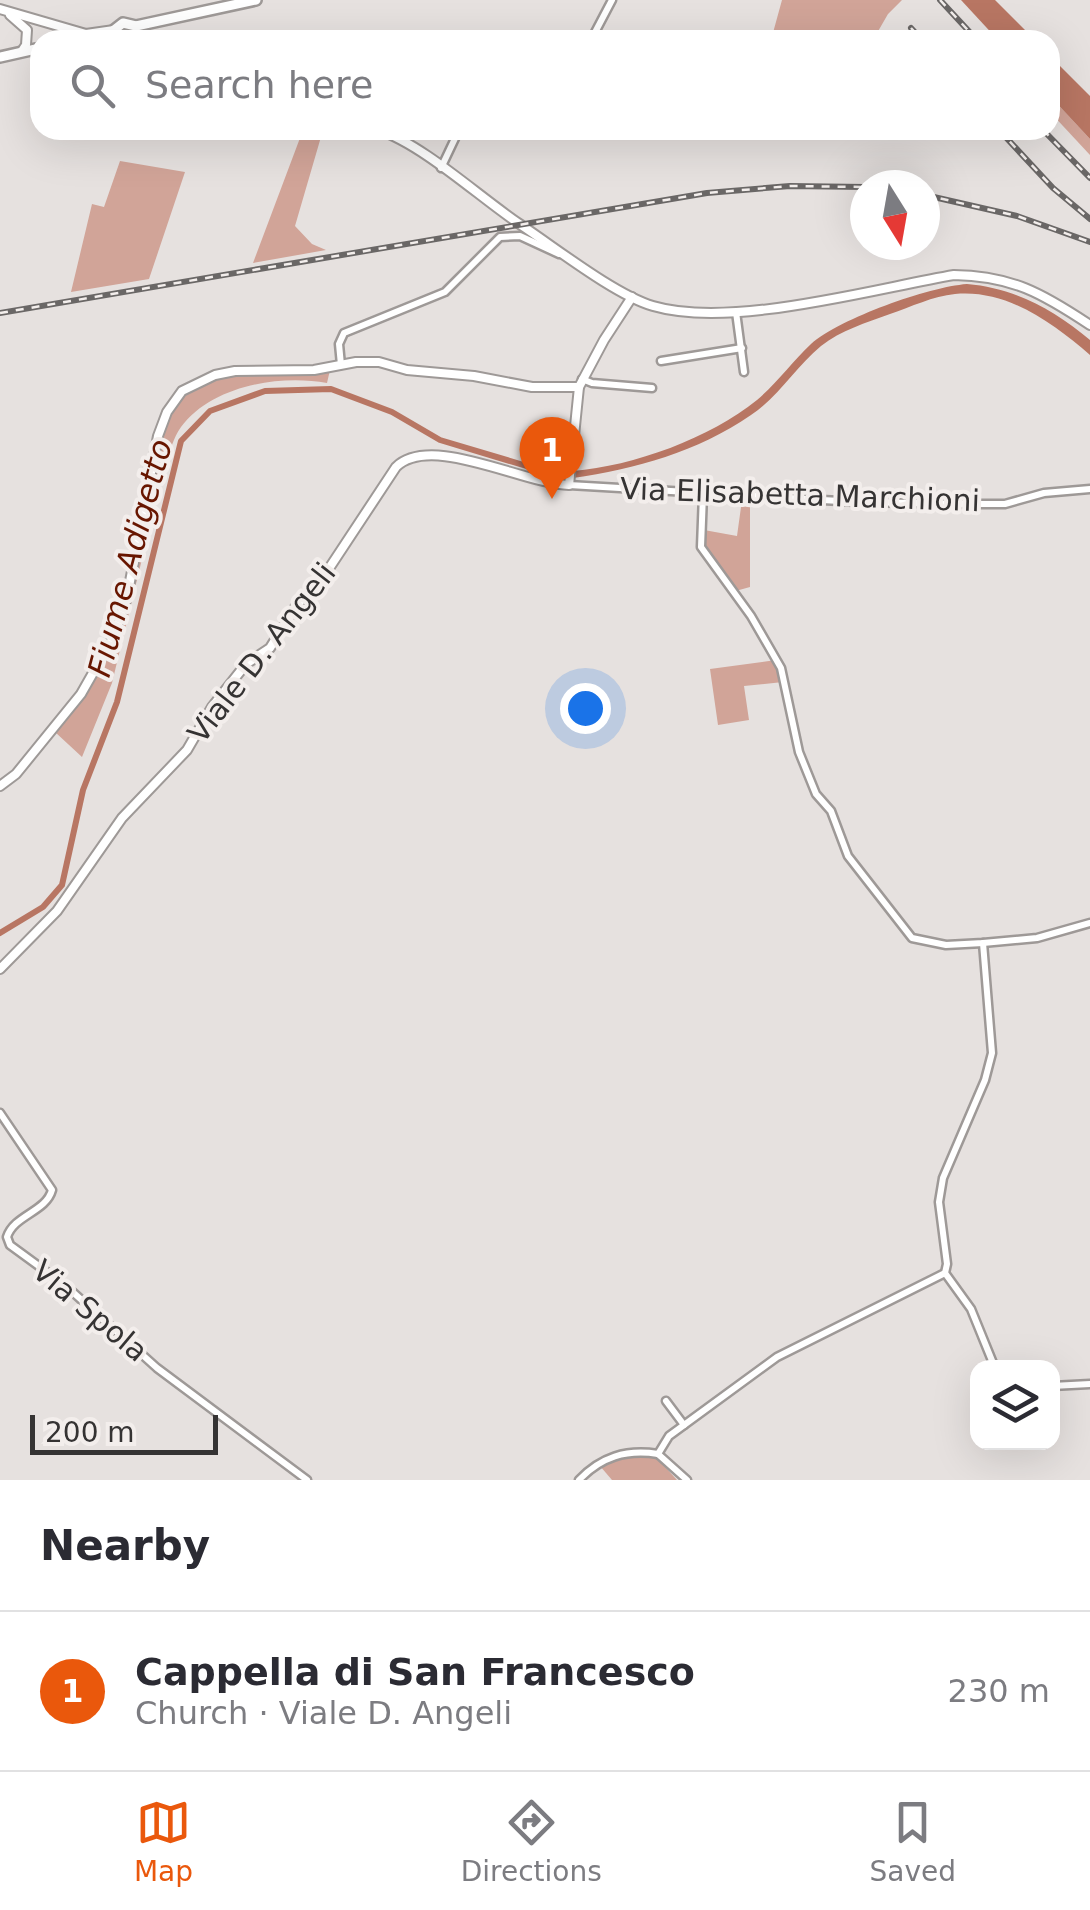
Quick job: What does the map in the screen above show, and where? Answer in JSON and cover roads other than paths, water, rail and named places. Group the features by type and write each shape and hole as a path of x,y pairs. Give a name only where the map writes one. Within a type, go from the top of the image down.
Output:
{"main road":[{"path":"119,30 126,22 136,26 256,0"},
{"path":"136,26 137,30"},
{"path":"0,58 30,50"}],"street":[{"path":"596,30 612,0"},
{"path":"1,10 72,30"},
{"path":"1,10 16,18 26,30 26,45 20,52"},
{"path":"400,140 564,254 632,297 654,306 736,312 954,275 988,276 1025,286 1090,324"},
{"path":"442,168 455,140"},
{"path":"341,365 339,344 344,333 445,292 500,236 520,236 564,254"},
{"path":"569,483 581,383 632,297"},
{"path":"736,312 744,372"},
{"path":"661,361 742,348"},
{"path":"0,786 16,774 50,734 104,660 127,597 158,436 167,412 182,392 215,375 235,371 314,370 379,362 407,370 474,376 532,387 592,383 652,388"},
{"name":"Viale D. Angeli","path":"0,969 57,911 122,818 187,750 212,707 246,664 270,648 296,606 328,570 405,458 430,454 569,483"},
{"name":"Via Elisabetta Marchioni","path":"569,483 857,502 1005,504 1044,493 1090,489"},
{"path":"704,494 701,547 752,616 782,668 799,752 816,794 831,811 848,856 912,938 946,945 984,943 1037,938 1090,923"},
{"path":"984,943 992,1053 985,1080 943,1178 939,1202 945,1273 971,1309 992,1360"},
{"name":"Via Spola","path":"0,1112 52,1190 48,1200 10,1228 10,1245 66,1286 157,1368 307,1480"},
{"path":"658,1454 669,1436 778,1357 945,1273"},
{"path":"1060,1386 1090,1384"},
{"path":"666,1401 684,1424"},
{"path":"579,1480 592,1466 638,1450 658,1454 686,1480"}],"waterway":[{"name":"Fiume Adigetto","path":"0,933 43,907 62,885 83,790 117,702 181,441 210,411 265,391 331,389 392,412 440,440 550,473 572,473"}],"railway":[{"path":"940,0 968,30"},
{"path":"1008,140 1053,188 1090,219"},
{"path":"1053,140 1090,178"},
{"path":"0,313 707,193 790,186 850,187"},
{"path":"940,198 1017,216 1090,242"}],"place":[{"name":"Cappella di San Francesco","path":"552,499"}]}
